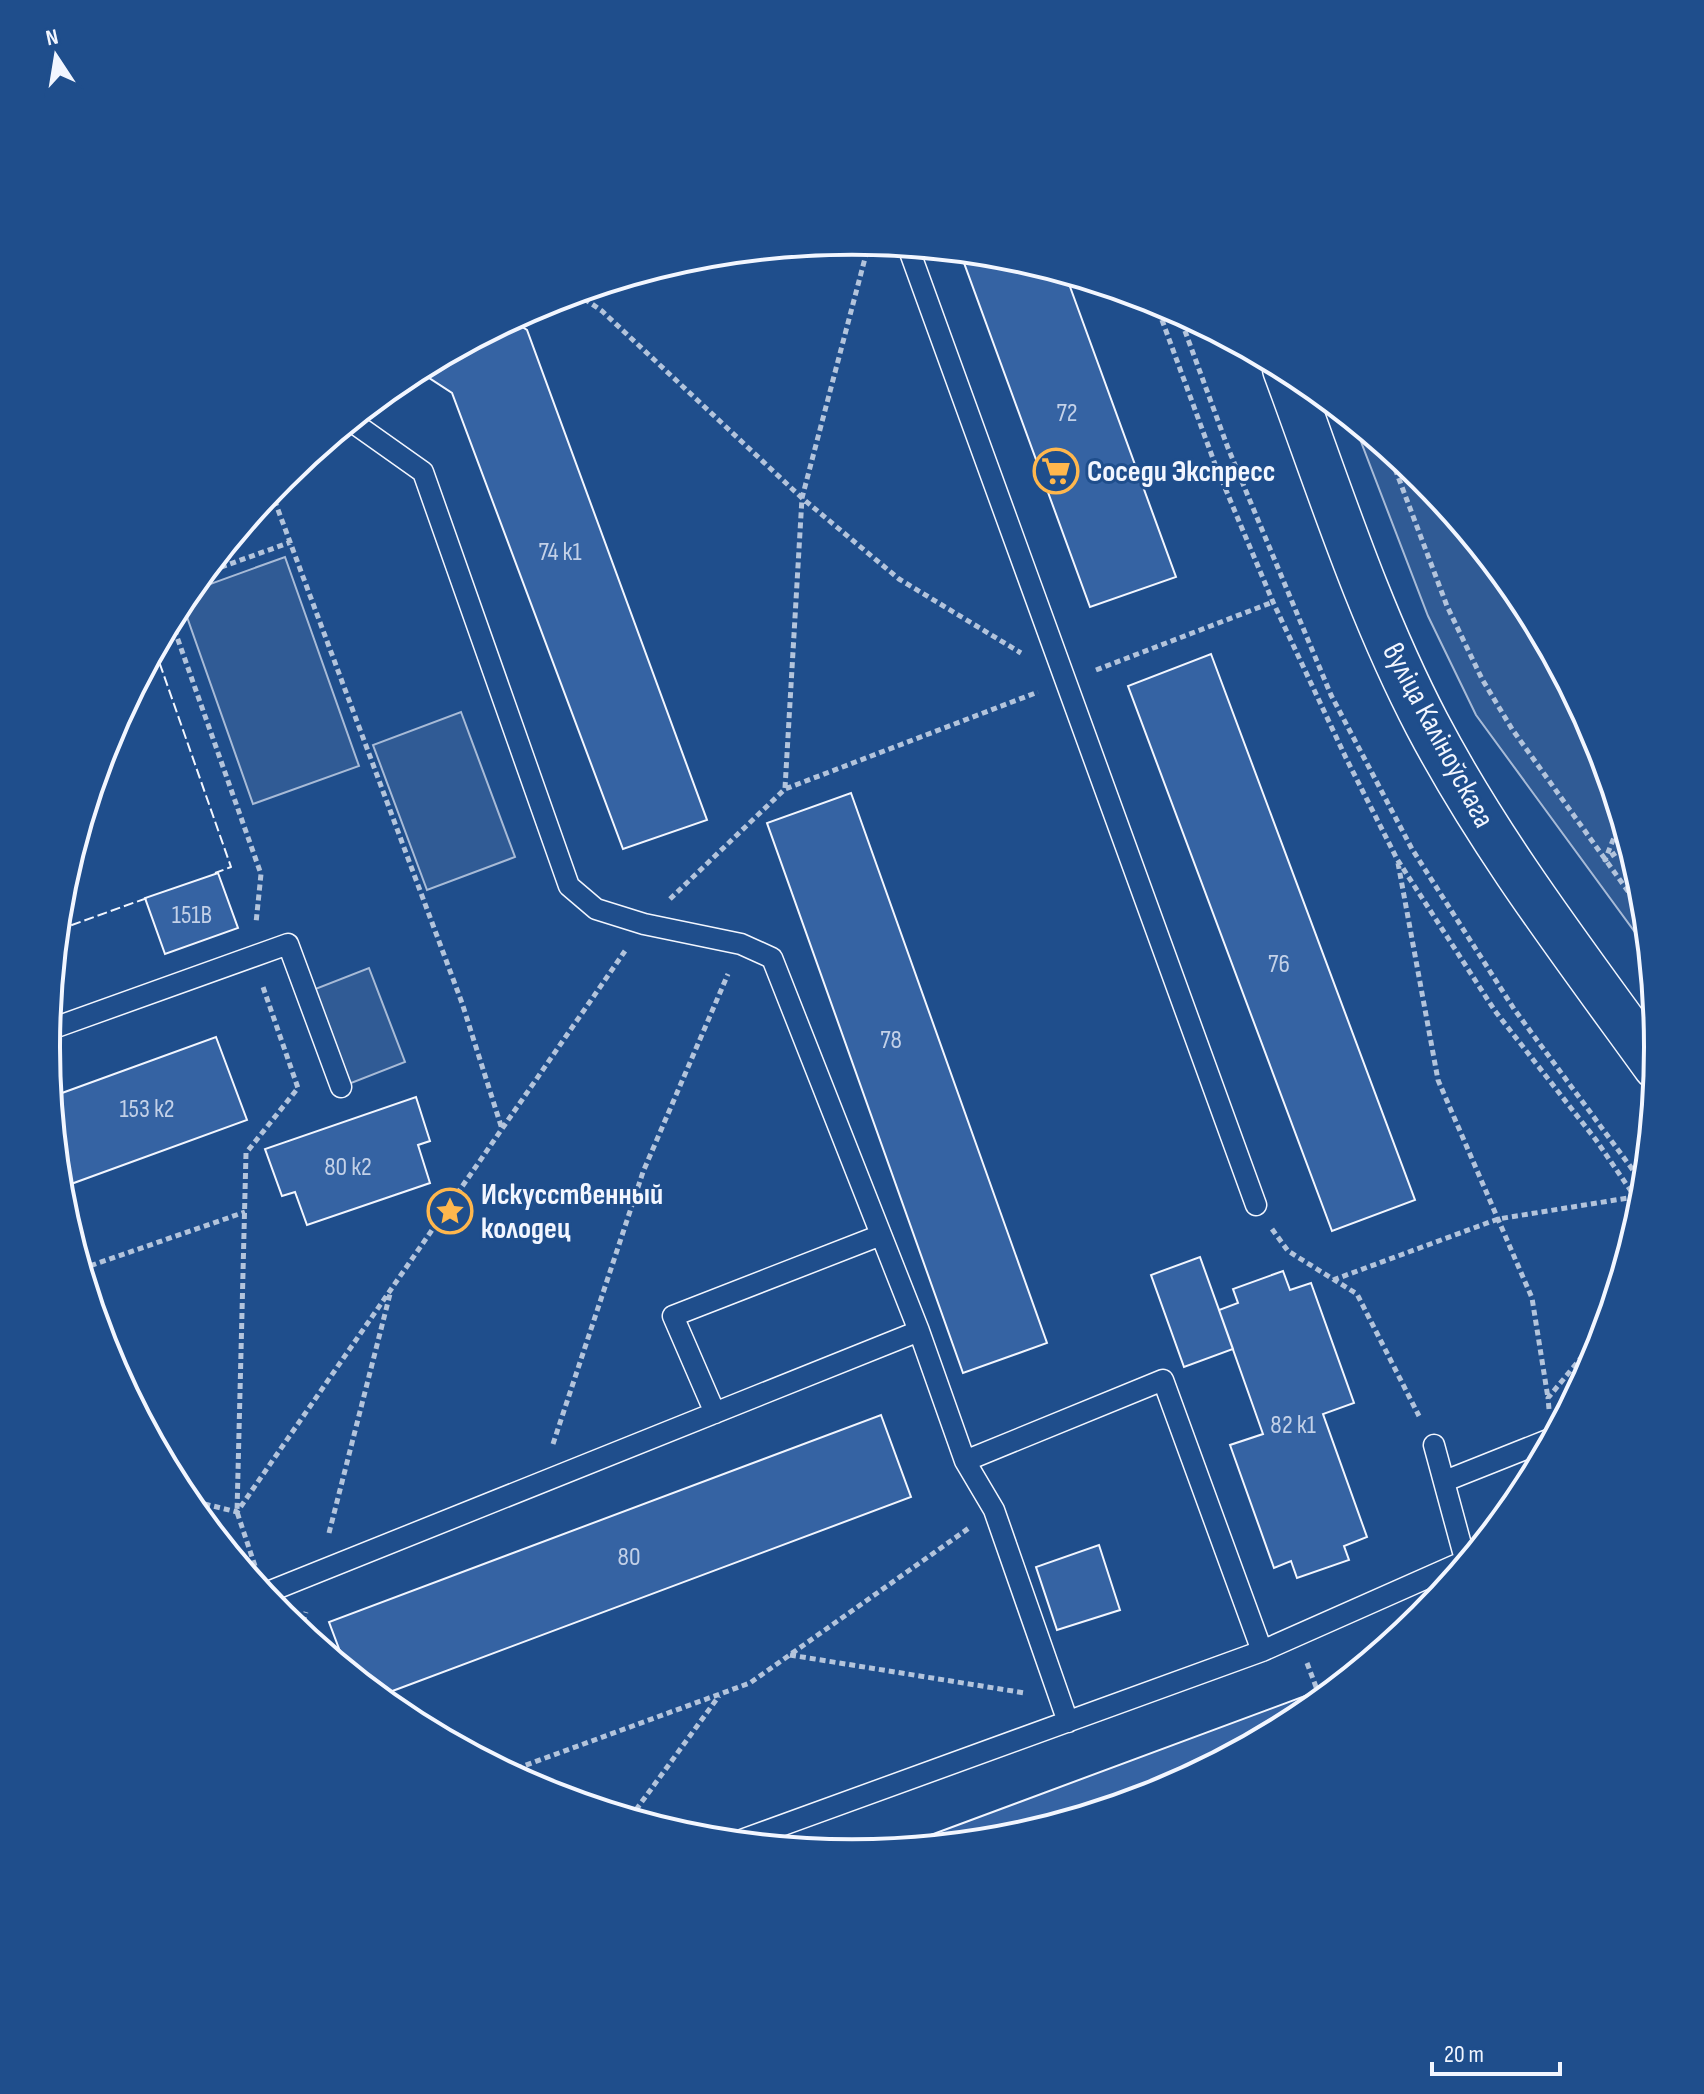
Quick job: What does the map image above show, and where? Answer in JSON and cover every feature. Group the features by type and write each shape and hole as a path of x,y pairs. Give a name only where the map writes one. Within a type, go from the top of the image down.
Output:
{"main road":[{"name":"вуліца Каліноўскага","path":"1292,388 1367,593 1427,725 1545,915 1644,1050"}],"lane":[{"path":"912,258 1256,1205"},
{"path":"360,427 423,472 569,886 596,909 644,924 741,944 772,958 919,1331 965,1461 994,1510 1068,1722"},
{"path":"61,1025 288,944 341,1087"},
{"path":"715,1413 673,1316 881,1235"},
{"path":"276,1589 919,1331"},
{"path":"965,1461 1163,1380 1262,1651"},
{"path":"1445,1481 1537,1444"},
{"path":"1434,1445 1462,1551"},
{"path":"761,1833 1262,1651 1446,1570"}],"path":[{"path":"785,789 802,498 866,256"},
{"path":"587,301 602,311 802,498 899,579 1067,681"},
{"path":"1161,318 1215,464 1273,602 1397,859 1495,1011 1596,1140 1631,1192"},
{"path":"1184,329 1228,448 1331,695 1412,849 1514,1009 1634,1171"},
{"path":"1397,473 1442,594 1482,679 1512,729 1629,893"},
{"path":"276,504 462,1003 502,1129"},
{"path":"223,566 291,542"},
{"path":"237,1512 644,924 785,789 1273,602"},
{"path":"176,634 261,874 252,957 298,1088 246,1153 237,1512 254,1565"},
{"path":"1605,860 1615,835"},
{"path":"1605,860 1619,851"},
{"path":"1397,859 1438,1080 1532,1298 1550,1420"},
{"path":"540,1483 643,1172 741,944"},
{"path":"1333,1280 1498,1219 1630,1198"},
{"path":"1256,1205 1288,1251 1357,1294 1434,1445"},
{"path":"91,1266 245,1212"},
{"path":"304,1618 391,1290"},
{"path":"1548,1398 1579,1360"},
{"path":"206,1504 237,1512"},
{"path":"522,1766 750,1683 994,1510"},
{"path":"789,1655 1059,1698"},
{"path":"637,1809 719,1695"}],"shaded area":[{"path":"1361,441 1412,487 1447,525 1511,607 1538,651 1584,744 1602,792 1629,892 1635,933 1476,715 1428,616"},
{"path":"285,557 359,766 253,804 187,617 210,584"},
{"path":"461,712 515,857 427,890 373,745"},
{"path":"369,968 405,1062 341,1087 305,993"}],"building":[{"path":"964,263 1007,270 1070,286 1176,577 1090,607"},
{"path":"523,327 527,330 707,820 623,849 452,393 429,378 502,337"},
{"path":"1211,654 1415,1200 1332,1231 1128,686"},
{"path":"851,793 1047,1343 963,1373 767,823"},
{"path":"218,873 238,928 165,954 145,898"},
{"path":"216,1037 247,1120 72,1184 62,1093"},
{"path":"416,1097 430,1141 418,1145 430,1183 307,1225 295,1192 282,1196 265,1149"},
{"path":"1200,1257 1233,1349 1184,1367 1151,1275"},
{"path":"1283,1271 1290,1290 1311,1283 1354,1403 1323,1414 1367,1537 1344,1546 1349,1560 1297,1578 1291,1561 1274,1568 1230,1445 1263,1434 1219,1310 1238,1303 1233,1289"},
{"path":"881,1415 911,1497 392,1691 339,1650 329,1622"},
{"path":"1099,1545 1120,1610 1057,1630 1036,1567"},
{"path":"1306,1696 1248,1733 1202,1757 1107,1797 1007,1824 933,1834"}],"fence":[{"path":"160,663 231,867 215,873"},
{"path":"70,926 147,898"}],"place":[{"name":"Соседи Экспресс","path":"1056,471"},
{"name":"Искусственный колодец","path":"450,1211"}]}
